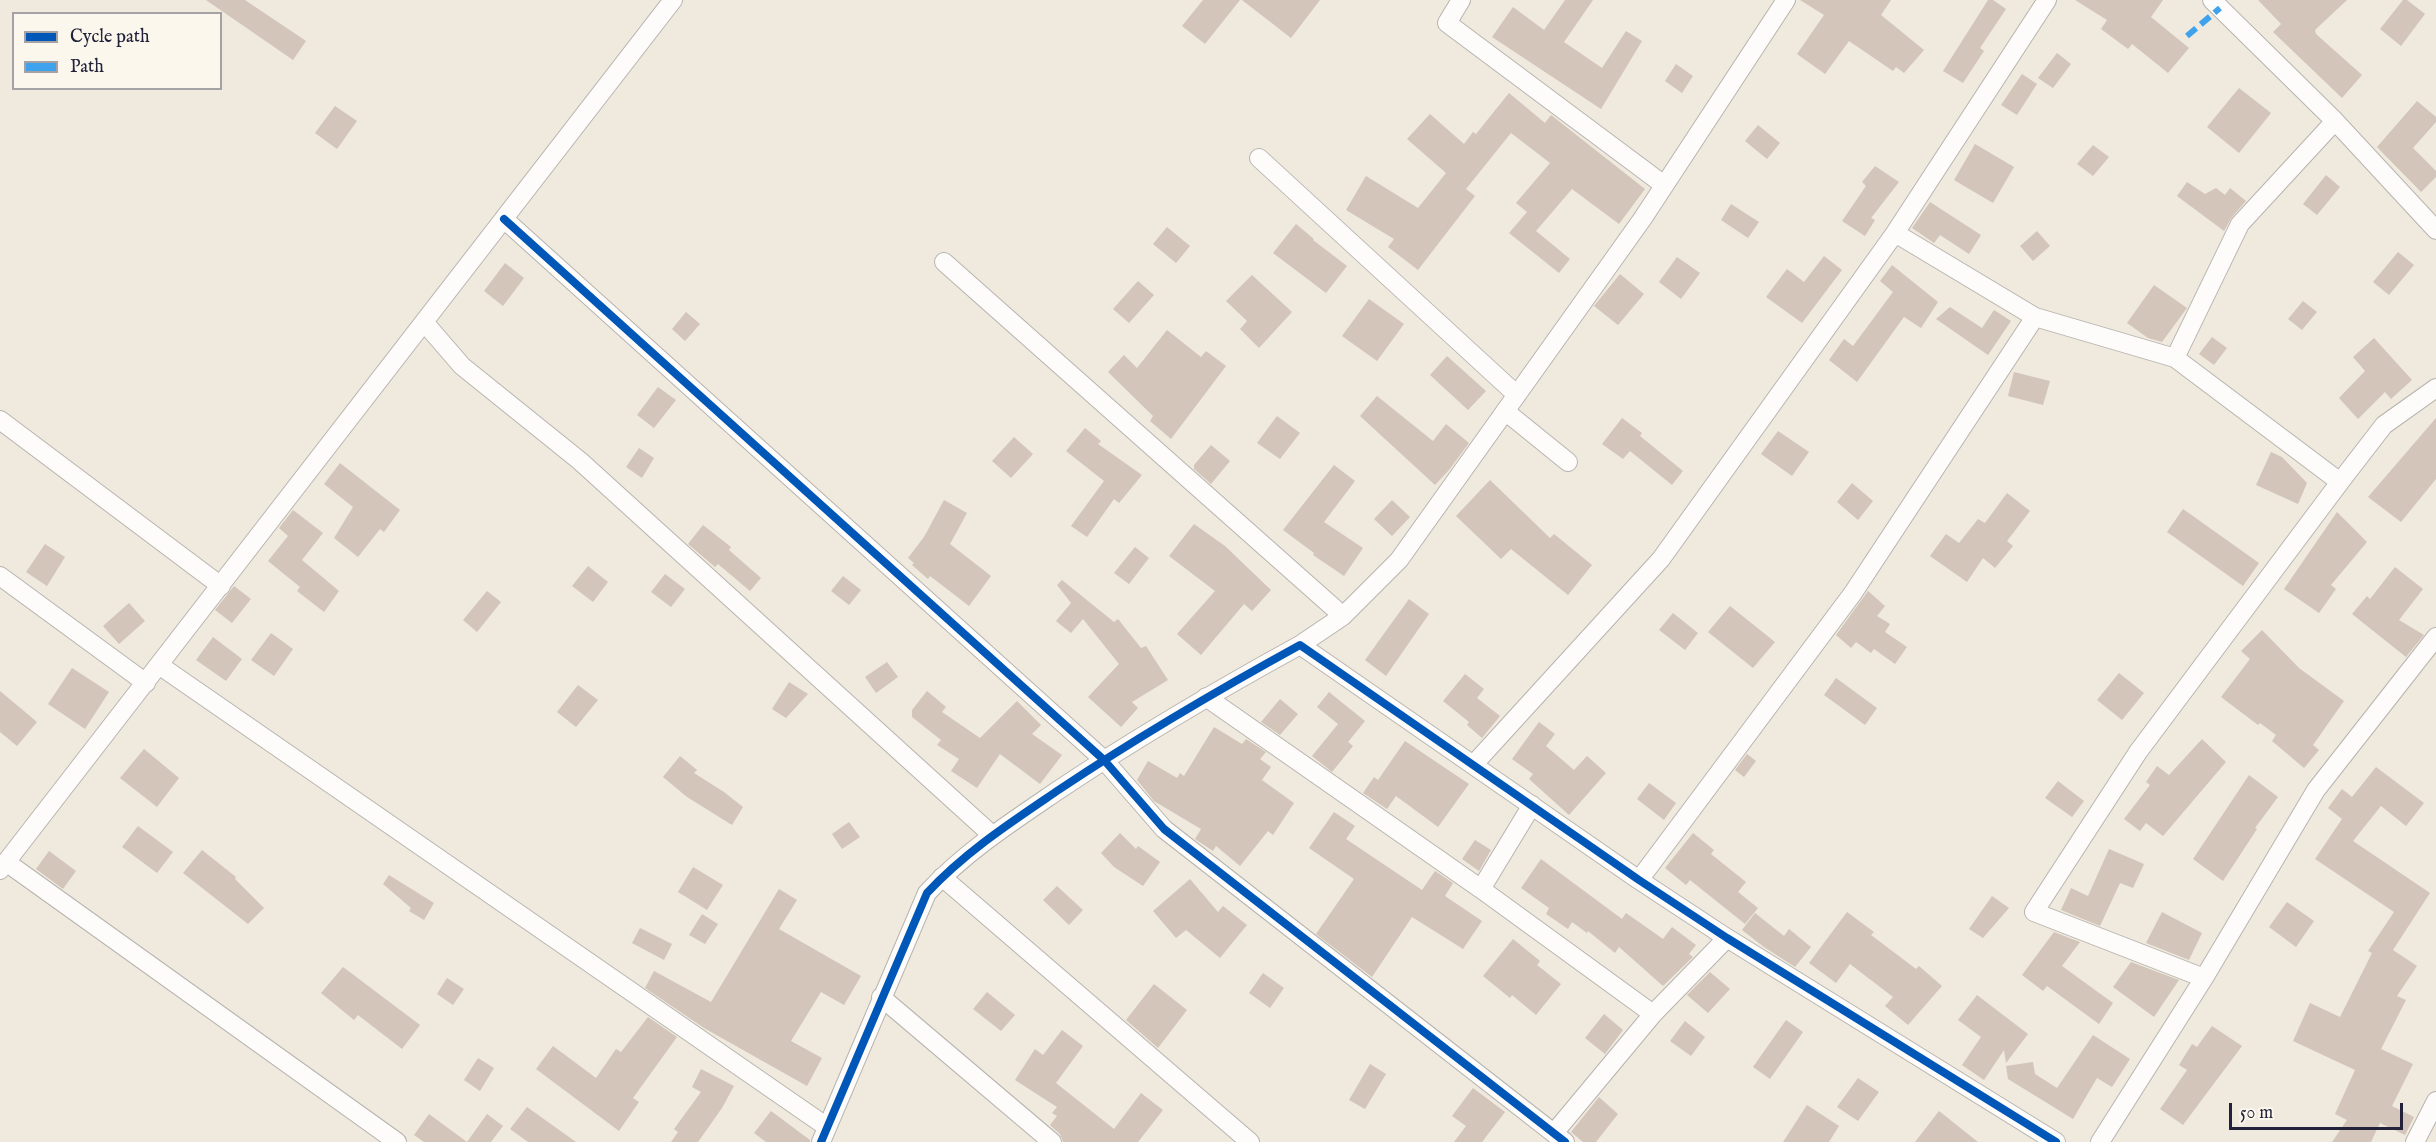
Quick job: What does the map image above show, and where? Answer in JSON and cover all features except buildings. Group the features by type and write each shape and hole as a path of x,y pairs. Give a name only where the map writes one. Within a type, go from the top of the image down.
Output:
{"street":[{"path":"397,1142 3,866 673,0"},
{"path":"1461,0 1447,23 1664,186"},
{"path":"159,665 824,1135 927,893 942,877 992,835 1104,760 1206,697 1300,645 1343,616 1398,560 1664,186 1786,0"},
{"path":"1474,764 1661,559 1895,233 2047,0"},
{"path":"2212,0 2335,121 2436,230"},
{"path":"2175,358 2240,224 2335,121"},
{"path":"1260,158 1517,395"},
{"path":"504,219 1104,760 1164,829 1559,1138 1653,1014 1727,938"},
{"path":"1895,233 2035,316 2175,358 2340,482"},
{"path":"944,262 1343,616"},
{"path":"1639,880 1853,593 2035,316"},
{"path":"424,322 462,366 580,461 992,835"},
{"path":"2204,978 2034,912 2138,752 2340,482 2384,425 2436,388"},
{"path":"1505,411 1568,462"},
{"path":"0,420 221,586"},
{"path":"0,576 146,683"},
{"path":"2100,1142 2204,978 2316,790 2436,637"},
{"path":"1300,645 1639,880 1727,938 2056,1142"},
{"path":"1206,697 1481,888 1653,1014"},
{"path":"1481,888 1532,805"},
{"path":"942,877 1250,1142"},
{"path":"881,997 1052,1142"},
{"path":"2415,1142 2436,1101"}],"marked path":[{"path":"2187,36 2220,8"}],"cycle path":[{"path":"504,219 1104,760 1164,829 1565,1142"},
{"path":"821,1142 927,893 974,850 1060,789 1178,714 1300,645 1639,880 1727,938 2056,1142"}]}
